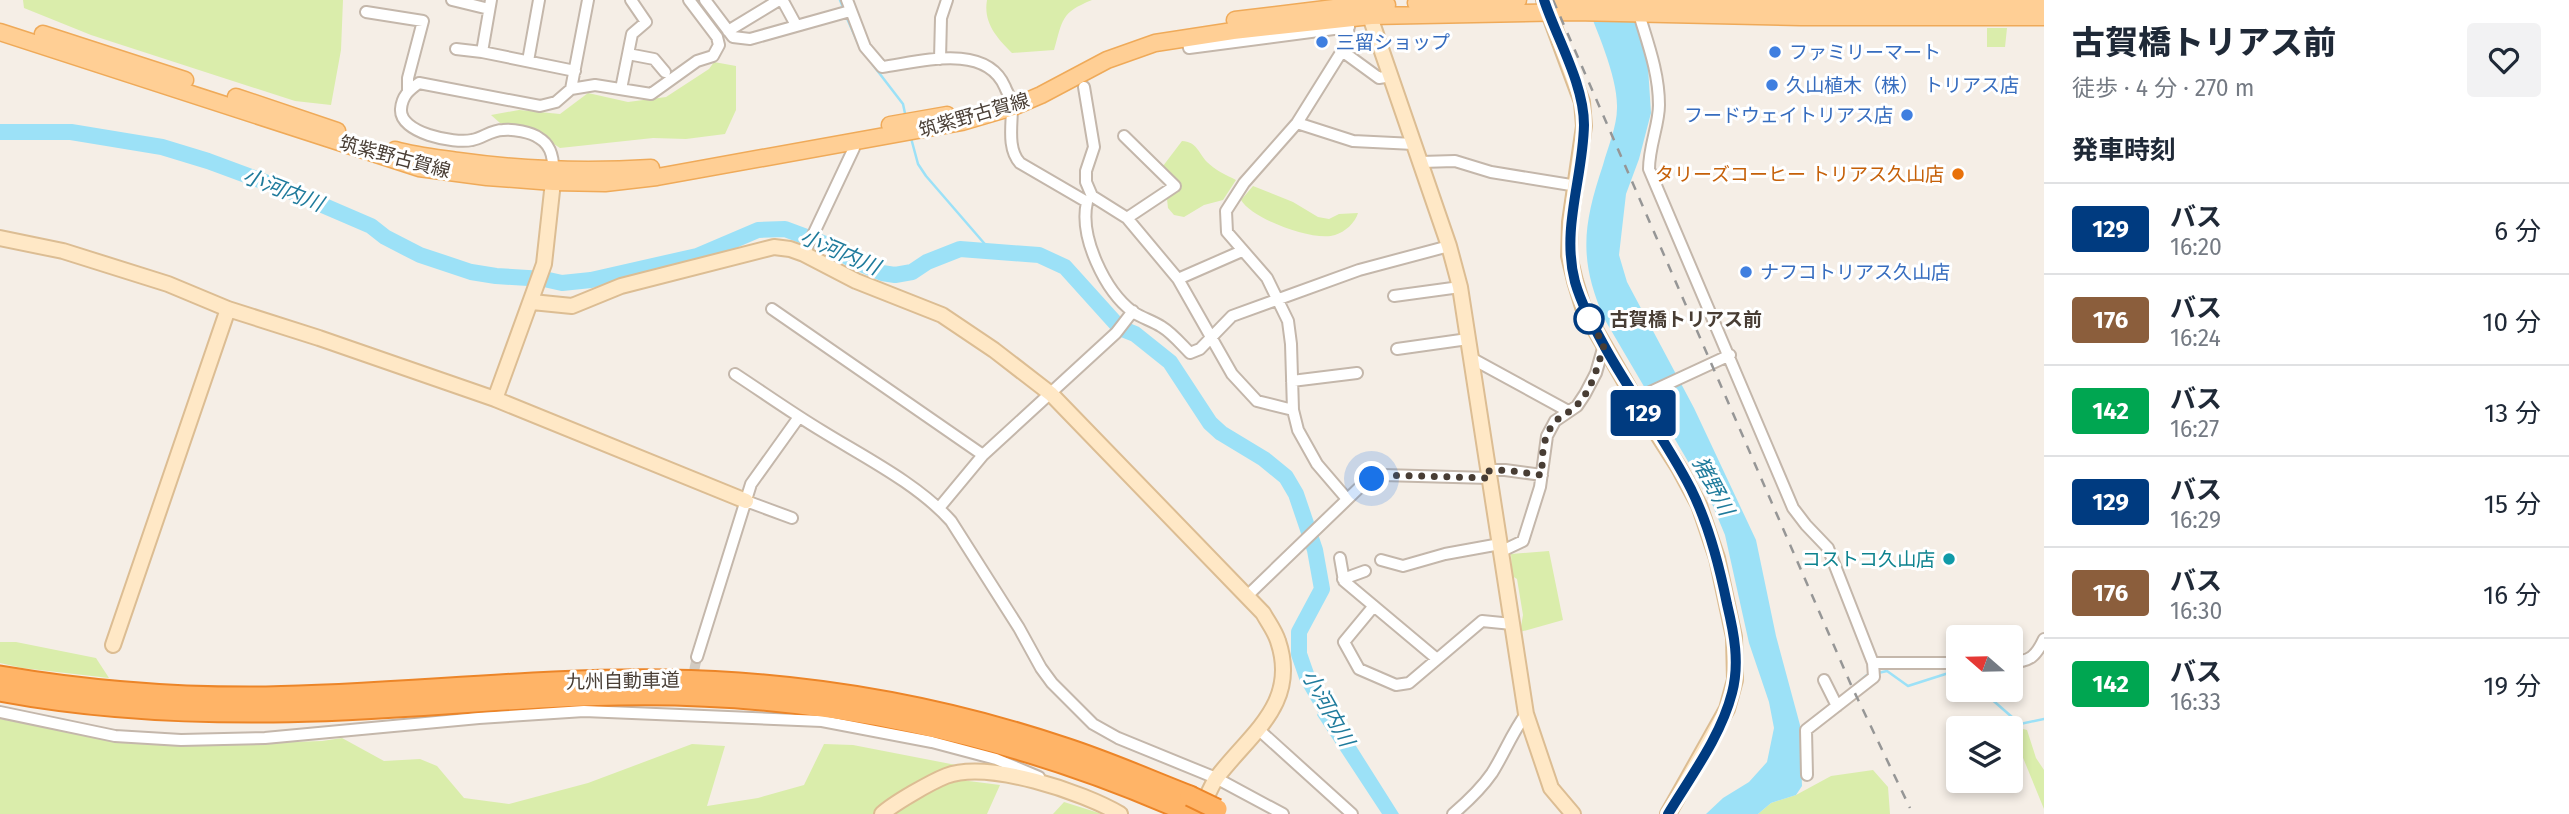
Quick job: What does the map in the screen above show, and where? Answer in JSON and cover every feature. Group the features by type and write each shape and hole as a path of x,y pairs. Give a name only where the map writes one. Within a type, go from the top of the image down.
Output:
{"highway":[{"name":"九州自動車道","path":"0,676 84,689 219,697 351,694 590,680 669,680 772,685 876,700 976,721 1065,748 1201,809"},
{"name":"九州自動車道","path":"0,691 93,705 198,712 302,711 618,695 712,696 804,704 970,735 1201,809"}],"main road":[{"name":"筑紫野古賀線","path":"0,22 92,49 403,153 605,183 657,177 937,128 1011,102 1098,53 1152,32 1334,8 1518,0"},
{"name":"筑紫野古賀線","path":"1561,0 1572,6"},
{"name":"筑紫野古賀線","path":"0,32 400,163 444,172 553,176 686,163 1011,102 1041,95 1107,60 1154,43 1187,37 1347,23 1367,7 2044,5"},
{"name":"筑紫野古賀線","path":"1636,6 2044,17"}],"street":[{"path":"452,0 490,5 482,52"},
{"path":"528,61 539,0"},
{"path":"571,89 588,0"},
{"path":"621,89 632,34 646,22 631,0"},
{"path":"408,91 419,83 540,106 556,102 571,89 595,85 651,94 697,61 713,56 719,45 689,0"},
{"path":"705,0 728,31 738,39 750,39 848,6 865,47 882,66 964,58 980,63 1003,82 1011,102 1013,156 1020,163 1127,218 1178,279 1231,374 1257,401 1293,410"},
{"path":"728,31 779,0 784,3 796,25"},
{"path":"940,59 941,18 947,0"},
{"path":"1546,6 1582,102 1584,126 1570,222 1569,257 1583,307 1604,345 1640,397 1690,487 1717,558 1735,650 1735,680 1727,709 1668,814"},
{"path":"1636,6 1651,49 1659,107 1649,150 1649,169 1793,508 1805,525 1828,548 1873,663 1874,677 1806,730 1807,775"},
{"path":"1367,7 1449,246 1460,287 1526,715 1551,788 1573,814"},
{"path":"366,12 423,21 408,78 408,91 400,110 404,121 412,130 460,141 506,129 538,137 549,146 553,176 544,264 534,298 495,399"},
{"path":"1347,23 1349,34 1342,51 1297,123 1244,183 1226,211 1227,233 1267,278 1288,321 1293,410 1298,430 1317,464 1347,499"},
{"path":"456,49 575,71"},
{"path":"1342,51 1379,78 1391,76"},
{"path":"628,54 654,59 665,72"},
{"path":"1084,87 1094,147 1086,171 1090,199 1085,228 1090,247 1101,271 1131,313 1164,328 1189,352 1200,349 1232,316 1359,270 1449,246"},
{"path":"1297,123 1353,141 1414,144"},
{"path":"1124,136 1175,186 1127,218"},
{"path":"805,251 854,148 853,142"},
{"path":"1421,162 1455,161 1491,172 1577,186"},
{"path":"0,238 63,251 168,284 228,309 495,399 792,519"},
{"path":"534,298 572,306 621,286 774,247 805,251 856,281 942,315 994,350 1051,394 1263,612 1278,641 1283,666 1281,692 1269,717 1216,778 1201,809"},
{"path":"1178,279 1242,251"},
{"path":"1394,296 1460,287"},
{"path":"113,645 228,309"},
{"path":"772,309 983,455"},
{"path":"939,508 983,455 1116,333 1131,313"},
{"path":"1397,349 1468,340"},
{"path":"1381,560 1403,566 1446,554 1501,547 1523,541 1530,525 1542,475 1542,456 1547,436 1556,421 1577,406 1585,394 1596,373 1604,345"},
{"path":"1640,397 1730,355"},
{"path":"1471,358 1568,411"},
{"path":"1292,381 1357,373"},
{"path":"735,374 799,418 878,465 939,508 951,521 1019,628 1041,668 1052,683 1093,724 1118,738 1216,778 1283,814"},
{"path":"697,657 751,484 799,418"},
{"path":"1247,596 1360,486 1383,475 1489,474 1505,470 1542,475"},
{"path":"1340,558 1343,579 1437,659"},
{"path":"1343,579 1365,572"},
{"path":"1373,607 1344,642 1359,669 1396,685 1409,683 1482,621 1513,624"},
{"path":"2023,661 2036,655 2044,639"},
{"path":"1873,663 1946,663"},
{"path":"1824,680 1837,706"},
{"path":"0,712 115,736 181,740 290,736 584,711 688,711 822,721 932,742 996,759 1099,801 1121,814"},
{"path":"1453,814 1491,774 1515,728 1526,715"},
{"path":"1258,729 1352,814"},
{"path":"882,814 946,776 970,771 1000,774 1057,786"}],"green space":[{"path":"23,0 343,0 341,50 331,105 295,101 91,35 24,8"},
{"path":"987,0 1092,0 1074,9 1064,19 1054,50 1012,53 996,36 989,23"},
{"path":"1987,28 2007,28 2005,47 1987,47"},
{"path":"714,62 736,66 736,110 725,134 686,139 653,138 560,148 540,135 500,123 491,115 519,110 560,114 588,93 628,102 666,97 709,69"},
{"path":"1182,141 1194,145 1210,165 1236,180 1223,200 1204,205 1184,217 1174,215 1168,208 1167,199 1180,185 1163,166"},
{"path":"1253,186 1293,202 1318,217 1329,219 1339,214 1358,213 1349,227 1335,235 1299,232 1270,221 1247,207 1241,200"},
{"path":"1549,551 1563,620 1520,632 1523,615 1517,579 1512,576 1511,554"},
{"path":"0,642 16,642 96,658 109,678 0,663"},
{"path":"0,719 113,740 172,746 342,738 384,761 420,759 437,766 464,798 509,804 588,783 692,744 725,746 707,806 758,798 804,785 824,744 853,745 956,765 961,780 1000,785 987,814 0,814"},
{"path":"2023,729 2027,730 2036,758 2044,770 2044,809 2023,758"},
{"path":"1873,770 1888,787 1890,814 1758,814 1771,803 1796,795 1831,776"},
{"path":"1064,802 1102,814 1053,814"}],"water":[{"name":"猪野川","path":"1585,0 1635,18 1648,67 1651,113 1626,194 1619,255 1627,282 1694,408 1756,540 1776,636 1800,725 1802,786 1796,795 1771,803 1758,814 1706,814 1723,798 1749,782 1767,762 1774,728 1769,702 1749,643 1725,535 1710,499 1605,320 1590,279 1586,243 1591,206 1614,129 1617,108 1610,68"},
{"path":"1327,699 1399,814 1382,814 1317,715"}],"waterway":[{"path":"840,0 844,10"},
{"path":"846,16 860,48"},
{"path":"873,65 903,104 906,118"},
{"name":"小河内川","path":"0,132 71,132 162,147 292,192 371,226 385,237 420,255 471,272 496,276 562,283 591,280 697,256 758,230 785,229 828,245 854,261 882,273 895,275 912,272 927,262 960,249 1039,255 1065,267 1120,328 1135,334 1170,362 1210,423 1221,433 1264,459 1286,477 1296,494 1315,550 1322,589 1299,632 1299,654 1307,677 1334,724"},
{"path":"911,138 918,164 926,176 990,250"},
{"path":"1878,673 1887,671 1908,686 1946,674"},
{"path":"1854,686 1871,674"},
{"path":"1995,702 2020,724 2044,719"}],"tunnel":[{"path":"691,685 697,657"}],"railway":[{"path":"1553,0 1852,687 1910,808"}],"bus line":[{"name":"129","path":"1544,0 1582,102 1584,126 1570,222 1569,257 1575,281 1583,307 1593,326 1699,505 1717,558 1734,637 1735,680 1727,709 1703,756 1668,814"}],"place":[{"name":"三留ショップ","path":"1322,42"},
{"name":"ファミリーマート","path":"1775,52"},
{"name":"久山植木（株） トリアス店","path":"1772,85"},
{"name":"フードウェイトリアス店","path":"1907,115"},
{"name":"タリーズコーヒー トリアス久山店","path":"1958,174"},
{"name":"ナフコトリアス久山店","path":"1746,272"},
{"name":"古賀橋トリアス前","path":"1589,319"},
{"name":"コストコ久山店","path":"1949,559"}],"route":[{"path":"1372,479 1383,475 1489,478 1488,471 1505,470 1542,475 1542,456 1550,429 1556,421 1577,406 1596,373 1604,345 1589,319"}]}
